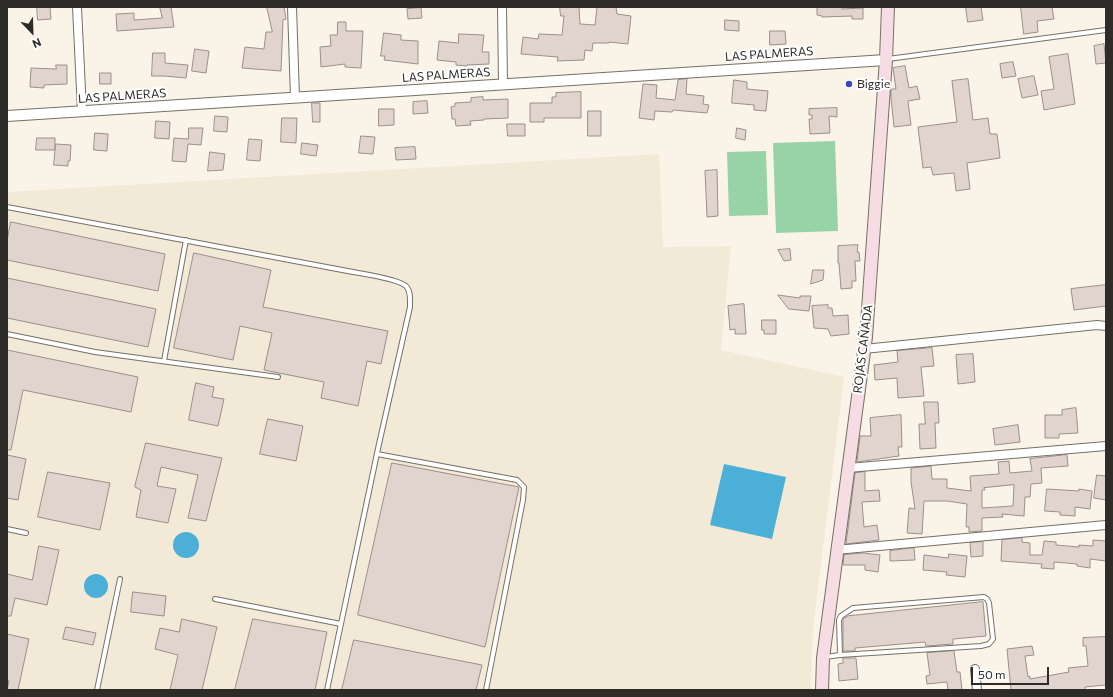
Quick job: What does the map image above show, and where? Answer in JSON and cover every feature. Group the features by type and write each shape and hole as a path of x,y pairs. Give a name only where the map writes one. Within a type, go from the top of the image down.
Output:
{"main road":[{"name":"ROJAS CAÑADA","path":"822,690 823,658 836,550 864,349 886,60 888,7"}],"street":[{"path":"77,7 82,111"},
{"path":"292,7 295,98"},
{"path":"502,7 503,84"},
{"name":"LAS PALMERAS","path":"7,116 886,60"},
{"path":"864,349 1097,324 1106,326"},
{"path":"848,468 1106,446"},
{"path":"836,550 1106,525"},
{"path":"975,669 977,690"}],"lane":[{"path":"886,60 1106,30"},
{"path":"7,207 353,272 400,282 406,286 410,294 410,307 376,454 327,690"},
{"path":"164,362 186,240"},
{"path":"7,334 95,352 278,377"},
{"path":"376,454 517,480 524,487 522,507 486,690"},
{"path":"7,529 26,533"},
{"path":"96,690 120,579"},
{"path":"823,658 840,655 981,646 989,644 993,639 989,603 984,597 853,608 841,616 839,620 840,655"},
{"path":"215,599 341,624"}],"shaded area":[{"path":"659,154 663,247 731,246 721,350 844,377 813,629 811,690 7,690 7,192"}],"green space":[{"path":"835,141 838,231 776,233 773,143"},
{"path":"766,151 768,215 729,216 727,152"}],"water":[{"path":"724,464 786,477 772,539 710,525"},
{"path":"186,532 195,536 199,545 195,554 186,558 177,554 173,545 177,536"},
{"path":"96,574 101,575 107,581 107,591 101,597 96,598 91,597 85,591 84,586 85,581 91,575"}],"building":[{"path":"37,7 50,7 51,19 38,20"},
{"path":"160,7 171,7 174,27 117,31 116,14 134,13 134,20 162,18"},
{"path":"267,7 284,7 286,19 283,20 281,71 242,68 245,47 264,49 266,32 272,32"},
{"path":"560,7 579,7 580,24 595,25 597,7 616,7 617,14 631,16 628,44 609,42 593,43 592,51 585,50 584,60 557,61 558,57 521,54 523,37 538,39 539,34 562,35 564,16 561,16"},
{"path":"842,7 842,9 863,8 863,19 852,19 852,16 822,17 817,15 817,8"},
{"path":"966,7 981,7 983,20 968,22"},
{"path":"1021,7 1052,7 1054,19 1037,21 1038,32 1024,34"},
{"path":"421,8 422,18 408,19 407,9"},
{"path":"725,20 739,21 739,31 725,30"},
{"path":"338,22 346,22 346,31 363,31 361,68 345,67 345,64 321,67 320,47 331,46 330,35 337,35"},
{"path":"770,31 785,31 786,44 770,45"},
{"path":"384,33 401,35 401,40 418,41 418,64 384,60 385,56 381,56"},
{"path":"459,34 484,35 482,52 489,52 489,64 467,66 456,65 456,62 437,60 439,41 458,43"},
{"path":"1104,44 1106,63 1096,64 1094,46"},
{"path":"195,49 209,51 206,73 192,71"},
{"path":"153,53 165,53 165,63 188,65 186,78 152,76"},
{"path":"1068,54 1075,104 1044,110 1041,91 1054,89 1049,57"},
{"path":"1013,62 1016,76 1002,78 1000,64"},
{"path":"56,65 67,65 67,84 44,85 44,88 30,87 31,68 56,69"},
{"path":"905,66 909,88 917,86 920,99 908,101 911,125 894,127 891,89 896,89 893,68"},
{"path":"100,73 111,73 111,84 100,84"},
{"path":"1034,76 1038,95 1022,98 1018,79"},
{"path":"687,79 686,94 704,96 703,104 709,105 707,113 673,110 672,112 655,111 654,120 639,118 643,84 657,85 656,98 675,100 678,80"},
{"path":"968,79 973,120 988,118 990,134 997,134 1000,158 967,163 970,189 956,191 954,173 933,175 931,167 923,168 918,127 957,122 952,81"},
{"path":"734,80 747,82 747,89 768,91 766,111 754,110 754,105 732,103"},
{"path":"581,92 581,118 544,118 544,122 530,122 530,103 552,103 552,97 556,97 556,93"},
{"path":"483,97 483,100 508,99 508,118 470,121 471,125 456,126 455,119 452,119 451,107 455,106 455,103 471,102 471,98"},
{"path":"427,101 428,113 413,114 413,102"},
{"path":"312,103 320,103 320,122 313,122"},
{"path":"837,108 837,117 829,116 830,133 810,134 809,119 812,119 812,115 809,115 809,109"},
{"path":"379,109 394,109 394,125 379,126"},
{"path":"588,111 601,111 601,136 588,136"},
{"path":"215,116 228,117 227,132 214,131"},
{"path":"282,118 297,118 296,143 281,142"},
{"path":"156,121 170,122 169,139 155,138"},
{"path":"507,124 525,124 525,136 508,136"},
{"path":"189,128 203,128 201,145 188,144 186,162 172,161 174,138 188,139"},
{"path":"737,128 746,130 745,140 736,138"},
{"path":"95,133 108,134 107,151 94,150"},
{"path":"361,136 375,137 373,154 359,153"},
{"path":"37,138 55,138 55,150 36,150"},
{"path":"249,139 262,140 260,161 247,160"},
{"path":"302,143 318,145 316,156 301,154"},
{"path":"56,144 71,145 70,161 68,161 68,166 54,165"},
{"path":"415,147 416,159 396,160 395,148"},
{"path":"210,152 225,154 223,170 208,171"},
{"path":"717,170 718,216 707,217 705,171"},
{"path":"11,222 165,254 158,291 7,260 7,241"},
{"path":"858,245 857,252 859,252 860,261 855,261 856,281 852,281 852,288 841,289 838,246"},
{"path":"790,249 791,260 784,261 778,250"},
{"path":"194,253 271,270 263,307 388,331 381,364 367,361 358,406 321,398 324,382 264,370 272,333 240,326 233,360 174,348"},
{"path":"813,270 824,270 823,280 811,284"},
{"path":"7,278 156,309 148,347 7,318"},
{"path":"1106,285 1106,306 1074,310 1071,289"},
{"path":"778,295 800,298 800,296 811,296 809,311 789,309"},
{"path":"744,304 746,334 735,334 735,329 730,330 728,306"},
{"path":"828,305 828,308 832,308 833,316 848,315 849,334 831,336 828,329 814,328 812,306"},
{"path":"762,320 776,320 776,334 764,334 764,330 762,330"},
{"path":"932,348 934,366 921,367 924,396 898,398 897,378 875,380 874,365 898,362 897,351"},
{"path":"7,350 138,377 131,412 23,390 11,450 7,450"},
{"path":"973,354 975,382 958,384 956,355"},
{"path":"196,383 214,387 212,397 224,399 218,426 189,420"},
{"path":"924,402 938,402 939,423 935,423 936,448 920,449 919,424 925,424"},
{"path":"1076,408 1078,433 1059,434 1059,438 1045,438 1045,415 1062,415 1062,410"},
{"path":"901,415 902,447 898,447 899,456 857,462 860,436 871,436 870,418"},
{"path":"268,419 303,426 296,461 260,454"},
{"path":"1018,425 1020,442 995,445 993,429"},
{"path":"146,443 222,458 206,521 188,518 198,475 161,467 157,486 176,489 168,523 136,517 141,490 135,487"},
{"path":"7,455 26,459 18,500 7,498"},
{"path":"1067,455 1068,466 1041,468 1042,483 1031,484 1030,497 1025,497 1024,516 1002,514 1003,517 982,518 982,531 969,532 969,527 966,527 967,504 947,501 924,501 922,534 907,533 909,508 915,509 911,482 911,468 931,466 932,479 947,479 947,488 971,491 970,476 999,474 998,462 1009,461 1010,473 1032,471 1030,459","holes":["1014,485 1013,506 982,508 982,490 985,490 984,488"]},
{"path":"392,463 519,487 485,647 358,615"},
{"path":"48,472 110,483 100,530 38,517"},
{"path":"865,472 865,491 879,490 880,501 862,502 864,527 877,525 879,540 846,544 855,473"},
{"path":"1097,475 1106,476 1106,500 1094,498"},
{"path":"1047,489 1079,491 1079,489 1092,491 1090,509 1075,507 1075,516 1060,515 1060,512 1045,511"},
{"path":"1022,538 1022,542 1030,543 1030,555 1042,555 1044,541 1056,542 1056,545 1079,547 1079,545 1093,546 1093,540 1106,541 1106,561 1090,559 1090,568 1077,566 1077,564 1054,562 1054,569 1041,568 1042,564 1001,561 1002,540"},
{"path":"983,542 983,556 971,557 970,543"},
{"path":"39,546 59,550 47,605 15,598 11,616 7,616 7,574 32,580"},
{"path":"914,548 915,560 890,561 890,551"},
{"path":"863,553 880,555 878,572 865,570 865,565 843,565 844,555"},
{"path":"949,554 967,556 965,577 946,575 947,572 923,570 924,555 948,558"},
{"path":"133,592 166,596 164,616 131,612"},
{"path":"983,602 986,636 953,639 953,644 926,646 925,642 855,648 855,651 843,651 843,619 848,616"},
{"path":"182,619 217,627 202,690 170,690 178,655 155,649 160,628 179,632"},
{"path":"253,619 327,632 315,690 235,690"},
{"path":"66,627 96,633 93,645 63,639"},
{"path":"7,634 29,639 18,690 7,690 9,681 7,680"},
{"path":"1106,637 1106,685 1085,687 1085,690 1011,690 1007,649 1032,646 1034,655 1025,656 1028,677 1030,676 1030,679 1069,672 1068,668 1088,666 1086,646 1083,646 1083,638"},
{"path":"354,640 482,665 476,690 342,690"},
{"path":"954,651 957,672 960,672 962,690 948,690 947,682 927,684 926,676 930,675 927,653"},
{"path":"843,658 856,658 858,679 839,681 838,664 843,663"}],"place":[{"name":"Biggie","path":"849,84"}]}
